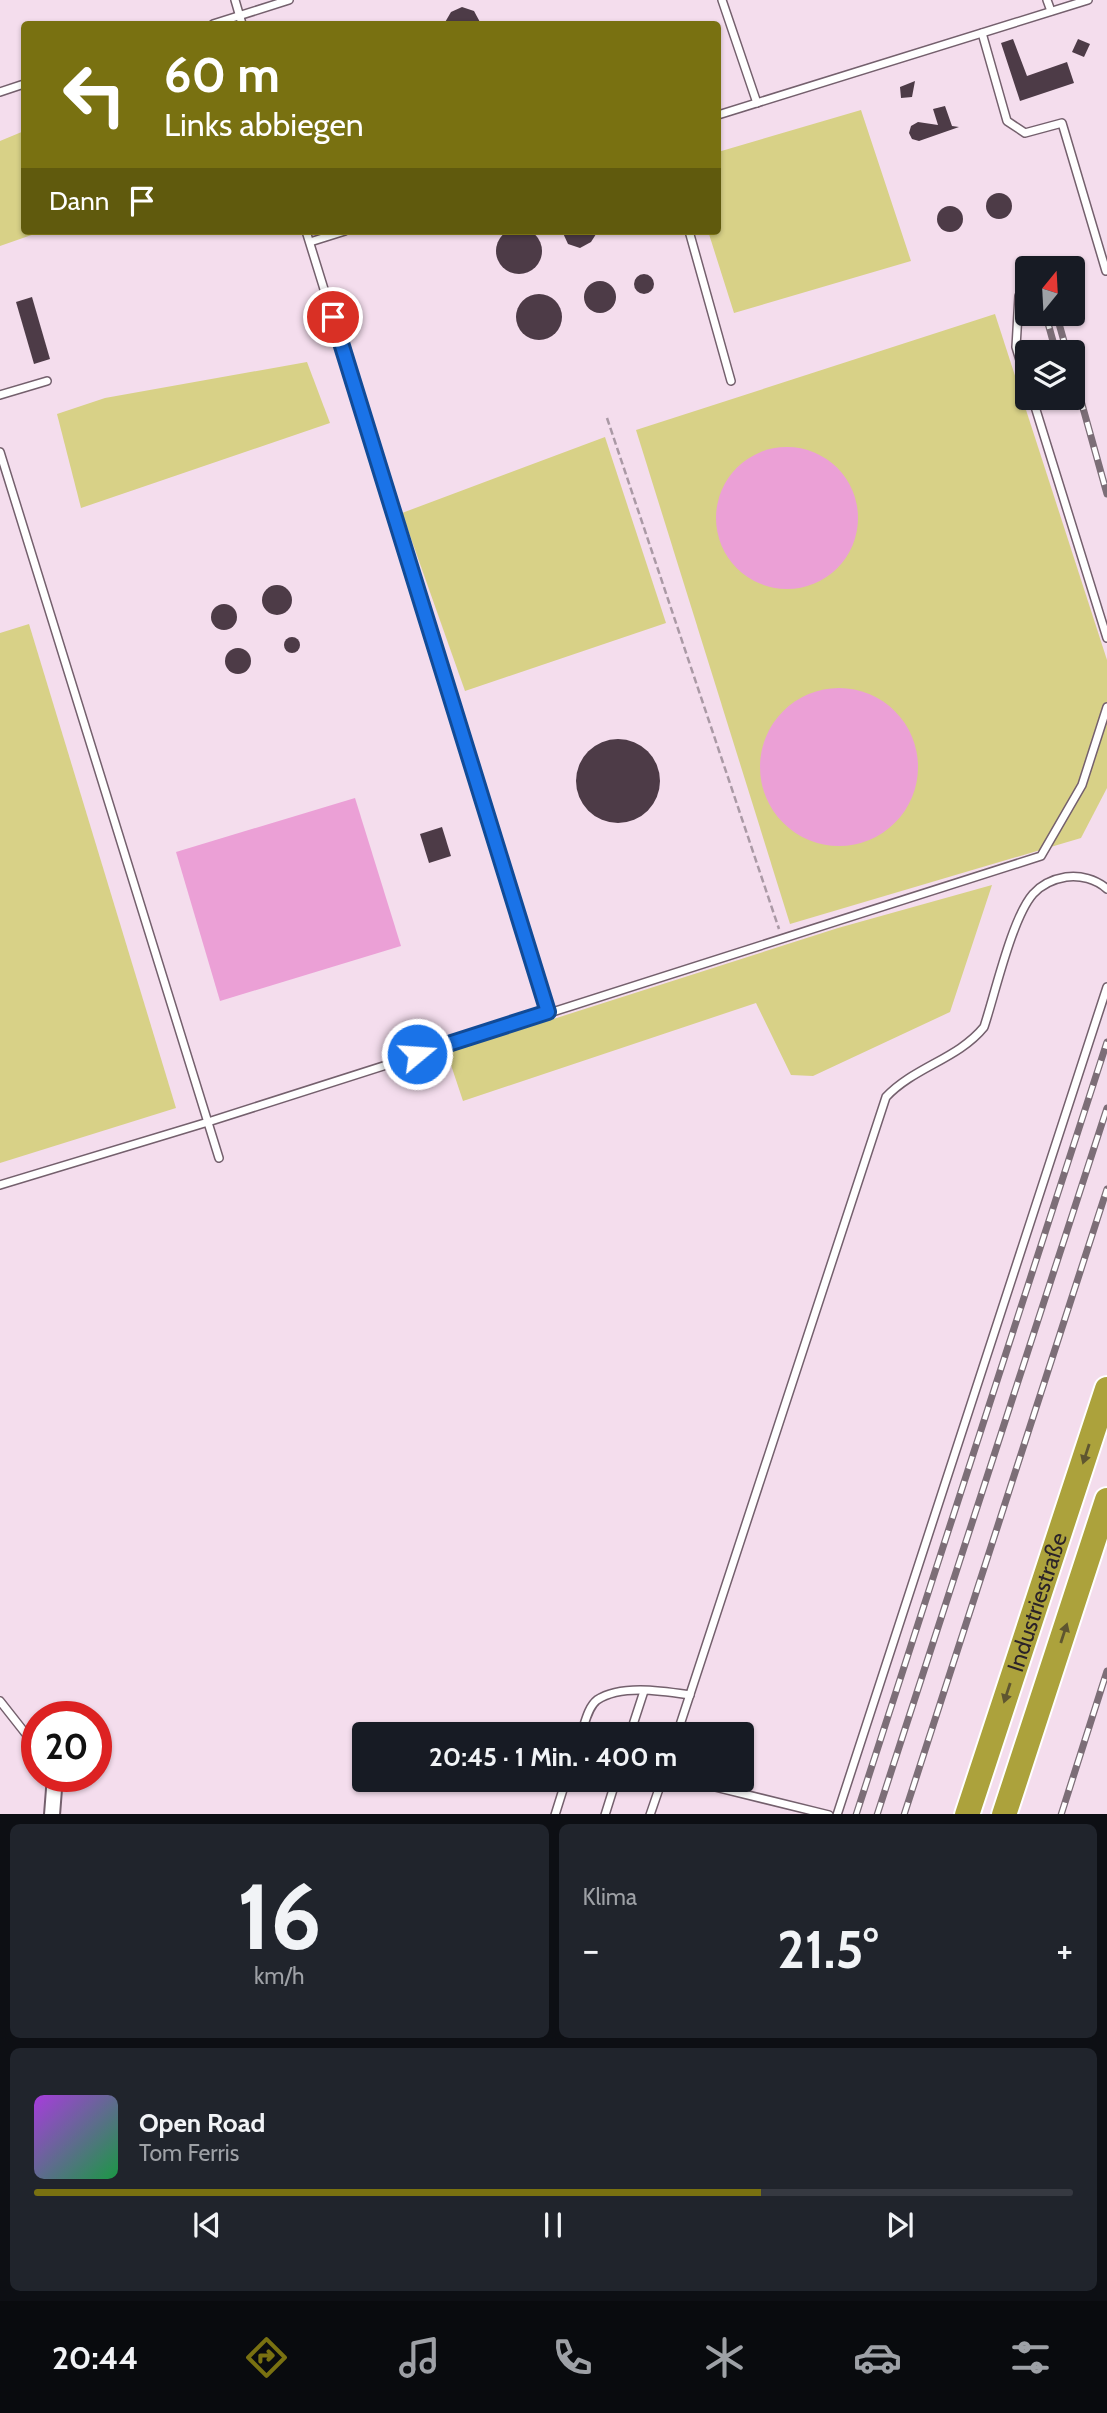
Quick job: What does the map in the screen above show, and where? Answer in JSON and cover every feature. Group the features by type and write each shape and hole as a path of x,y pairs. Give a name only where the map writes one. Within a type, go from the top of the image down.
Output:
{"highway":[{"name":"Industriestraße","path":"967,1814 1107,1389"},
{"name":"Industriestraße","path":"1004,1814 1107,1500"}],"street":[{"path":"52,1814 54,1792"}],"lane":[{"path":"235,0 241,20 289,0"},
{"path":"722,0 757,103"},
{"path":"1047,0 1051,11"},
{"path":"721,114 1088,0"},
{"path":"982,33 1007,121 1025,133 1062,123 1106,271"},
{"path":"0,92 21,85"},
{"path":"307,235 548,1012"},
{"path":"310,242 332,235"},
{"path":"690,235 731,382"},
{"path":"0,395 47,381"},
{"path":"1036,410 1107,638"},
{"path":"0,452 219,1158"},
{"path":"0,1185 208,1122 1041,856 1082,785 1107,707"},
{"path":"681,1722 886,1097 899,1083 973,1041 984,1027 1021,912 1032,895 1058,878 1074,876 1092,879 1107,889"},
{"path":"836,1814 1107,987"},
{"path":"585,1722 596,1700 618,1693 644,1691 690,1695"},
{"path":"635,1722 644,1691"},
{"path":"0,1700 21,1727"},
{"path":"555,1814 562,1792"},
{"path":"605,1814 612,1792"},
{"path":"650,1814 658,1792"},
{"path":"736,1792 825,1814"}],"path":[{"path":"607,418 782,939"}],"shaded area":[{"path":"861,110 911,261 734,313 709,235 721,235 721,151"},
{"path":"21,132 21,235 32,235 0,246 0,141"},
{"path":"995,314 1015,376 1015,410 1026,410 1107,660 1107,788 1081,838 790,924 636,430"},
{"path":"307,362 330,423 81,508 57,414 105,398"},
{"path":"605,437 666,623 465,691 402,513"},
{"path":"787,447 814,452 837,468 853,491 858,518 853,545 837,568 814,584 787,589 760,584 737,568 721,545 716,518 721,491 737,468 760,452"},
{"path":"29,624 176,1108 0,1163 0,633"},
{"path":"839,688 869,694 895,711 912,737 918,767 912,797 895,823 869,840 839,846 809,840 783,823 766,797 760,767 766,737 783,711 809,694"},
{"path":"355,798 401,946 220,1001 176,852"},
{"path":"992,885 950,1012 813,1076 791,1075 756,1003 463,1101 447,1053 838,928"}],"building":[{"path":"462,7 474,11 479,21 446,21 451,12"},
{"path":"1013,39 1027,76 1067,62 1074,83 1020,101 1001,43"},
{"path":"1078,39 1090,44 1084,57 1072,52"},
{"path":"915,81 912,97 901,98 900,87"},
{"path":"945,106 952,126 959,127 919,141 912,139 909,133 911,126 918,122 938,125 933,109"},
{"path":"999,193 1008,197 1012,206 1008,215 999,219 990,215 986,206 990,197"},
{"path":"950,206 959,210 963,219 959,228 950,232 941,228 937,219 941,210"},
{"path":"503,235 535,235 540,242 540,260 528,272 510,272 498,260 496,251"},
{"path":"564,235 595,235 591,242 580,248 568,244"},
{"path":"644,274 651,277 654,284 651,291 644,294 637,291 634,284 637,277"},
{"path":"600,281 611,286 616,297 611,308 600,313 589,308 584,297 589,286"},
{"path":"539,294 555,301 562,317 555,333 539,340 523,333 516,317 523,301"},
{"path":"32,297 50,359 34,364 16,302"},
{"path":"277,585 288,589 292,600 288,611 277,615 266,611 262,600 266,589"},
{"path":"224,604 233,608 237,617 233,626 224,630 215,626 211,617 215,608"},
{"path":"292,637 300,645 292,653 284,645"},
{"path":"238,648 247,652 251,661 247,670 238,674 229,670 225,661 229,652"},
{"path":"618,739 634,742 648,751 657,765 660,781 657,797 648,811 634,820 618,823 602,820 588,811 579,797 576,781 579,765 588,751 602,742"},
{"path":"442,827 451,856 429,863 420,834"}],"railway":[{"path":"1049,326 1053,340"},
{"path":"1060,326 1064,340"},
{"path":"1084,410 1107,494"},
{"path":"856,1814 1107,1042"},
{"path":"877,1814 1107,1108"},
{"path":"904,1814 1107,1189"},
{"path":"1061,1814 1107,1671"}],"route":[{"path":"333,317 548,1012 417,1054"}]}
